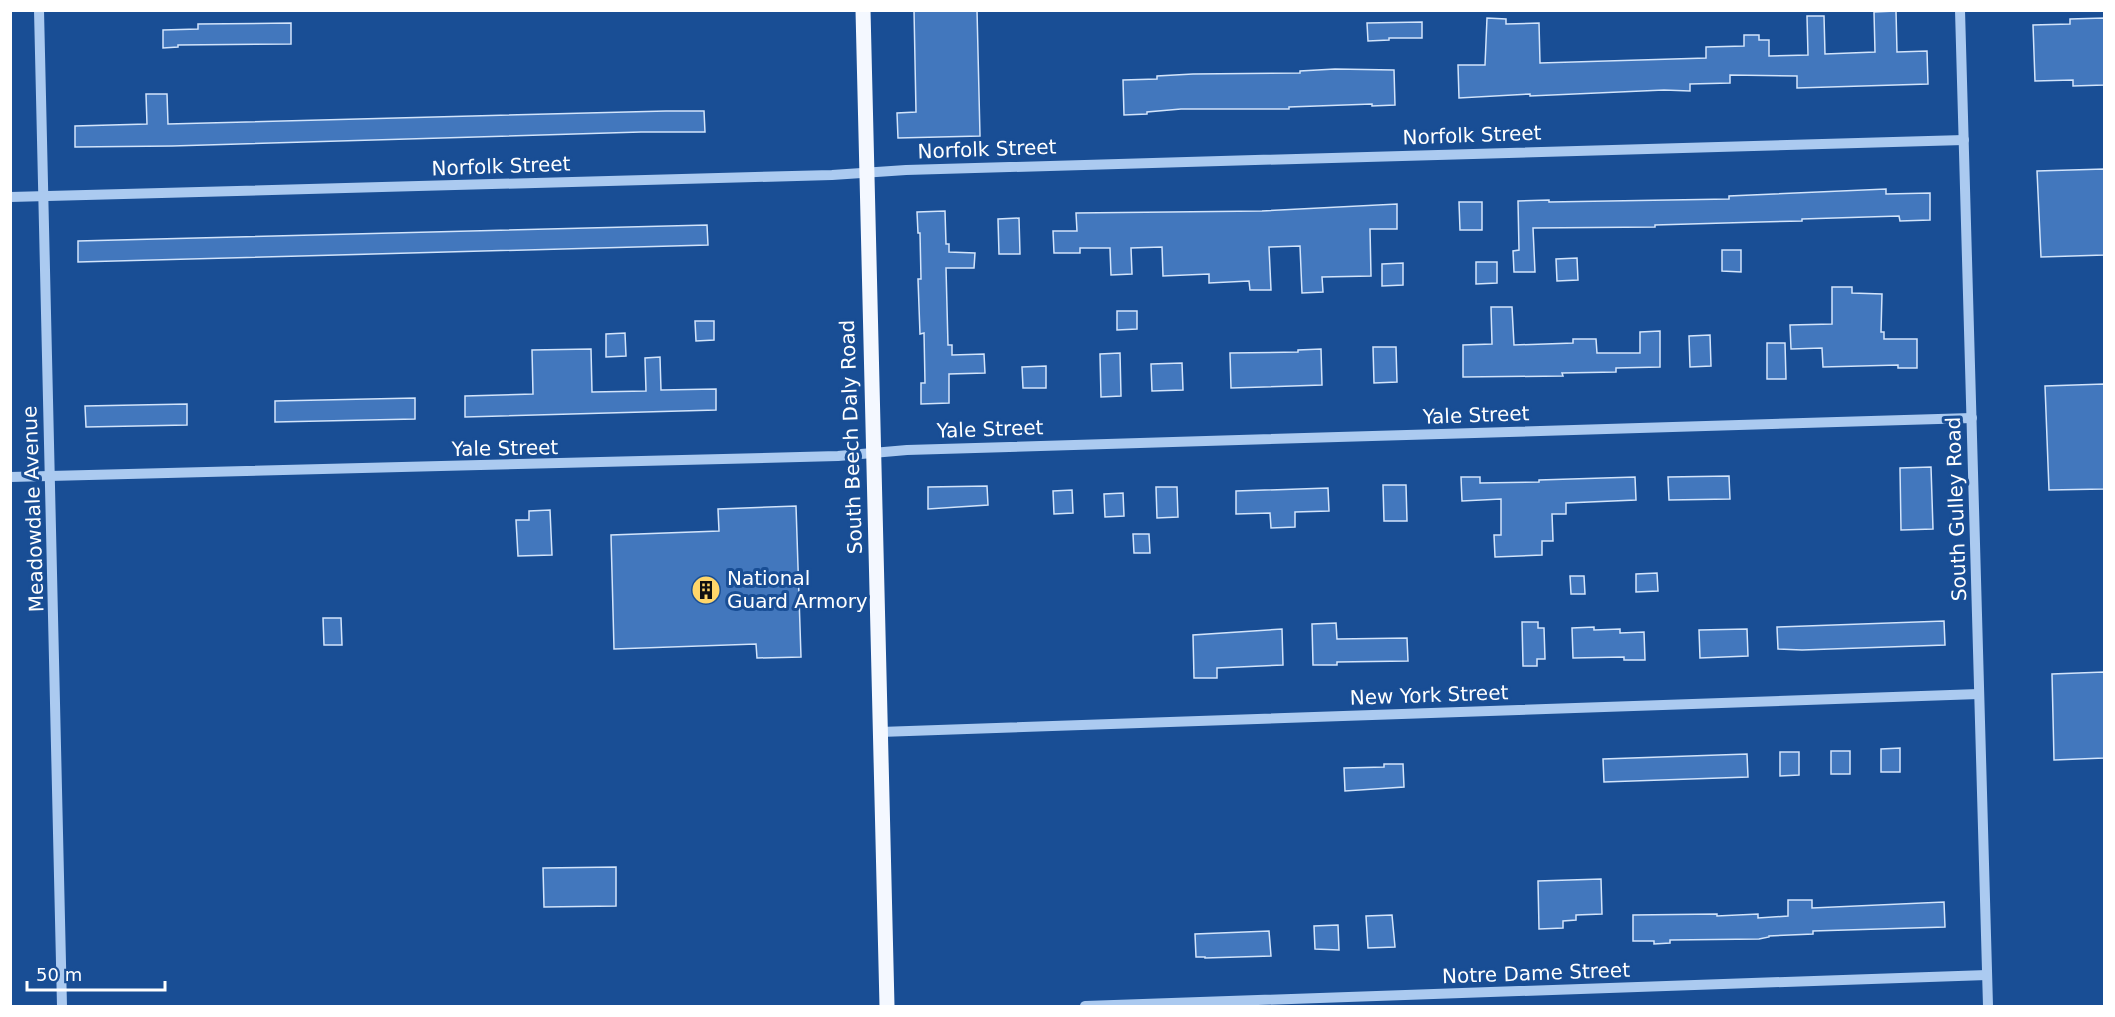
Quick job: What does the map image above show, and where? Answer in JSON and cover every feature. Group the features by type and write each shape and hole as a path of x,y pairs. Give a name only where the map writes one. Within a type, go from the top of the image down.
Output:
{"main road":[{"name":"South Beech Daly Road","path":"863,10 865,173 887,1006"}],"street":[{"name":"Meadowdale Avenue","path":"39,10 62,1006"},
{"name":"South Gulley Road","path":"1960,10 1988,1006"},
{"name":"Norfolk Street","path":"10,197 1964,140"},
{"name":"Yale Street","path":"10,477 623,463 873,454 907,450 1972,418"},
{"name":"New York Street","path":"880,732 1979,694"},
{"name":"Notre Dame Street","path":"1085,1006 1987,975"}],"building":[{"path":"914,10 977,10 980,136 898,138 897,113 916,112"},
{"path":"1896,11 1897,52 1927,51 1928,84 1797,88 1797,76 1730,75 1730,83 1690,84 1690,91 1664,90 1530,96 1530,94 1459,98 1458,65 1485,65 1487,18 1506,19 1506,24 1539,23 1540,63 1706,58 1706,47 1744,46 1744,35 1759,35 1759,40 1769,40 1769,56 1808,55 1807,16 1824,16 1825,54 1875,52 1874,12"},
{"path":"2104,18 2104,85 2073,86 2073,80 2035,81 2033,25 2070,24 2070,19"},
{"path":"1422,22 1422,38 1389,38 1389,40 1368,41 1367,23"},
{"path":"291,23 291,44 178,45 178,47 163,48 163,30 198,29 198,24"},
{"path":"1394,70 1395,105 1289,107 1289,109 1181,109 1124,115 1123,80 1157,79 1157,76 1193,74 1300,73 1300,71"},
{"path":"146,94 167,94 168,124 704,111 705,132 75,147 75,126 147,124"},
{"path":"2104,169 2104,255 2041,257 2037,171"},
{"path":"1886,189 1886,194 1930,193 1930,220 1900,221 1899,216 1655,225 1655,227 1533,228 1535,272 1514,272 1513,251 1519,250 1518,201 1729,199 1729,196"},
{"path":"1459,202 1482,202 1482,230 1460,230"},
{"path":"1397,204 1397,229 1370,229 1371,276 1322,277 1323,292 1302,293 1300,246 1269,247 1271,290 1250,290 1249,281 1209,283 1209,274 1163,276 1162,247 1131,248 1132,274 1111,275 1110,248 1080,248 1080,253 1054,253 1053,231 1077,231 1076,213 1262,211"},
{"path":"945,211 946,244 949,244 949,252 975,253 974,268 946,268 948,345 952,345 952,355 984,354 985,373 949,374 949,403 921,404 921,383 925,383 924,333 920,334 918,279 921,279 920,233 918,233 917,212"},
{"path":"1019,218 1020,254 999,254 998,219"},
{"path":"707,225 708,245 78,262 78,241"},
{"path":"1722,250 1741,250 1741,272 1722,271"},
{"path":"1577,258 1578,280 1557,281 1556,259"},
{"path":"1476,262 1497,262 1497,283 1476,284"},
{"path":"1403,263 1403,285 1382,286 1382,264"},
{"path":"1832,287 1852,287 1852,293 1882,294 1881,332 1884,332 1884,339 1917,339 1917,368 1898,368 1898,365 1823,367 1822,348 1791,349 1790,325 1832,324"},
{"path":"1491,307 1512,307 1514,345 1573,343 1573,339 1596,339 1597,353 1640,353 1640,332 1660,331 1660,367 1616,368 1616,372 1562,373 1563,376 1463,377 1463,345 1492,344"},
{"path":"1117,311 1137,311 1137,329 1117,330"},
{"path":"695,321 714,321 714,340 696,341"},
{"path":"625,333 626,356 606,357 606,334"},
{"path":"1710,335 1711,366 1690,367 1689,336"},
{"path":"1767,343 1785,343 1786,379 1767,379"},
{"path":"1373,347 1396,347 1397,382 1374,383"},
{"path":"591,349 592,392 646,391 645,358 660,357 661,390 716,389 716,410 465,417 465,396 533,394 532,350"},
{"path":"1321,349 1322,385 1231,388 1230,353 1298,352 1298,350"},
{"path":"1120,353 1121,396 1101,397 1100,354"},
{"path":"1182,363 1183,390 1152,391 1151,364"},
{"path":"1046,366 1046,388 1023,388 1022,367"},
{"path":"2104,384 2104,489 2049,490 2045,386"},
{"path":"415,398 415,419 275,422 275,401"},
{"path":"187,404 187,425 86,427 85,406"},
{"path":"1931,467 1933,529 1901,530 1900,468"},
{"path":"1729,476 1730,499 1669,500 1668,477"},
{"path":"1461,477 1480,477 1480,483 1635,477 1636,500 1566,503 1566,514 1552,514 1553,541 1542,541 1542,555 1495,557 1494,535 1501,535 1501,499 1462,501"},
{"path":"1383,485 1406,485 1407,521 1384,521"},
{"path":"987,486 988,505 928,509 928,487"},
{"path":"1156,487 1177,487 1178,517 1157,518"},
{"path":"1328,488 1329,511 1295,512 1295,527 1271,528 1270,513 1236,514 1236,491"},
{"path":"1072,490 1073,513 1054,514 1053,491"},
{"path":"1123,493 1124,516 1105,517 1104,494"},
{"name":"National Guard Armory","path":"796,506 801,657 757,658 756,644 614,649 611,535 719,531 718,509"},
{"path":"550,510 552,555 518,556 516,520 529,520 529,511"},
{"path":"1133,534 1149,534 1150,553 1134,553"},
{"path":"1657,573 1658,591 1636,592 1636,574"},
{"path":"1570,576 1584,576 1585,594 1571,594"},
{"path":"323,618 341,618 342,645 324,645"},
{"path":"1944,621 1945,645 1778,649 1777,627"},
{"path":"1522,622 1538,622 1538,628 1544,628 1545,659 1537,659 1537,666 1523,666"},
{"path":"1336,623 1337,639 1407,638 1408,661 1337,662 1337,665 1313,665 1312,624"},
{"path":"1594,627 1594,630 1620,629 1620,633 1644,632 1645,660 1624,660 1624,657 1573,658 1572,628"},
{"path":"1282,629 1283,665 1217,668 1217,678 1194,678 1193,635"},
{"path":"1747,629 1748,656 1700,658 1699,630"},
{"path":"2104,672 2104,758 2054,760 2052,674"},
{"path":"1900,748 1900,772 1881,772 1881,749"},
{"path":"1831,751 1850,751 1850,774 1831,774"},
{"path":"1780,752 1799,752 1799,775 1780,776"},
{"path":"1747,754 1748,777 1604,782 1603,759"},
{"path":"1384,764 1403,764 1404,787 1345,791 1344,768 1384,767"},
{"path":"616,867 616,906 544,907 543,868"},
{"path":"1601,879 1602,914 1576,915 1576,920 1563,921 1563,928 1539,929 1538,881"},
{"path":"1788,900 1812,900 1812,908 1944,902 1945,927 1813,931 1813,934 1769,936 1759,939 1670,940 1670,943 1654,944 1654,941 1633,941 1633,915 1758,914 1758,918 1788,916"},
{"path":"1392,915 1395,947 1368,948 1366,916"},
{"path":"1338,925 1339,950 1315,949 1314,926"},
{"path":"1269,931 1271,956 1196,957 1195,934"}],"place":[{"name":"National Guard Armory","path":"706,590"}]}
